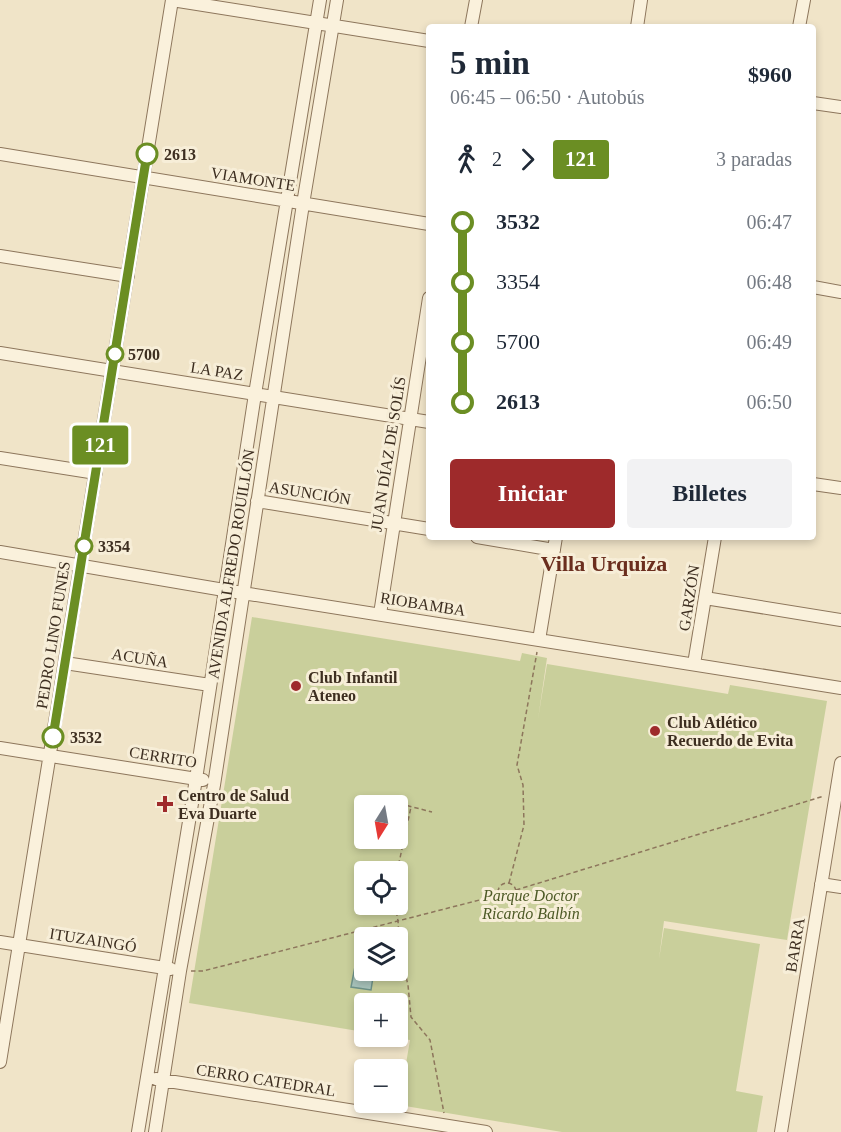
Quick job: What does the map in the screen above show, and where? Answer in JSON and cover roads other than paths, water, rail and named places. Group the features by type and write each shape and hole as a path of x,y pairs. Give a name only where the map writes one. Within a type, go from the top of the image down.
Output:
{"street":[{"path":"172,0 426,41"},
{"name":"PEDRO LINO FUNES","path":"0,1062 172,0"},
{"name":"AVENIDA ALFREDO ROUILLÓN","path":"155,1132 180,971 214,785 255,394 320,0"},
{"name":"AVENIDA ALFREDO ROUILLÓN","path":"138,1132 210,685 257,501 336,0"},
{"path":"472,24 476,0"},
{"path":"637,24 641,0"},
{"path":"800,24 804,0"},
{"path":"816,104 841,108"},
{"name":"VIAMONTE","path":"0,154 426,224"},
{"path":"0,256 128,276"},
{"path":"816,288 841,292"},
{"name":"JUAN DÍAZ DE SOLÍS","path":"380,614 426,317"},
{"name":"LA PAZ","path":"0,353 426,422"},
{"path":"0,458 96,473"},
{"path":"816,484 841,488"},
{"name":"ASUNCIÓN","path":"257,501 426,528"},
{"path":"516,540 555,543 539,640"},
{"name":"GARZÓN","path":"694,664 715,540"},
{"name":"RIOBAMBA","path":"0,552 841,688"},
{"path":"705,597 841,620"},
{"name":"ACUÑA","path":"65,663 210,685"},
{"name":"CERRITO","path":"0,748 196,779 214,785"},
{"name":"BARRA","path":"781,1132 841,763"},
{"path":"821,884 841,887"},
{"name":"ITUZAINGÓ","path":"0,942 180,971"},
{"name":"CERRO CATEDRAL","path":"147,1078 455,1130 486,1132"}],"water":[{"path":"354,972 354,981 372,981 371,990 351,987"}],"place":[{"name":"2613","path":"147,154"},
{"name":"5700","path":"115,354"},
{"name":"3354","path":"84,546"},
{"name":"Club Infantil Ateneo","path":"296,686"},
{"name":"Club Atlético Recuerdo de Evita","path":"655,731"},
{"name":"3532","path":"53,737"},
{"name":"Centro de Salud Eva Duarte","path":"165,804"}],"district":[{"name":"Villa Urquiza","path":"604,563"}],"park label":[{"name":"Parque Doctor Ricardo Balbín","path":"531,904"}]}
